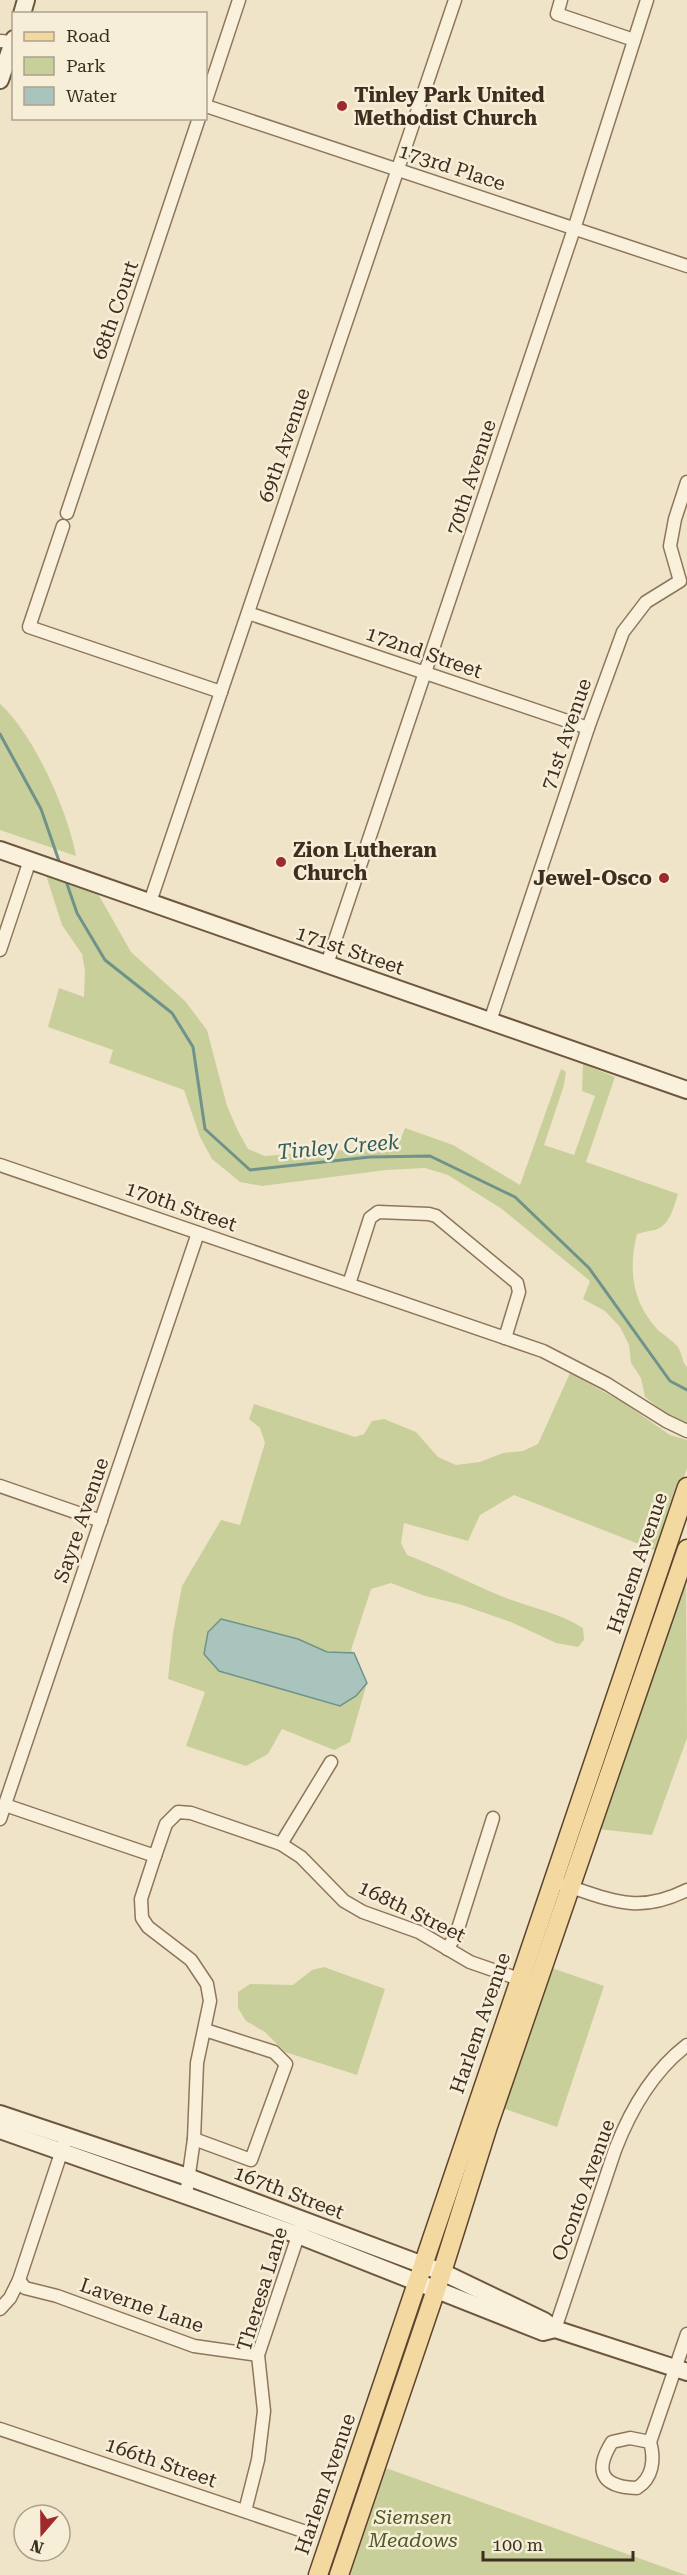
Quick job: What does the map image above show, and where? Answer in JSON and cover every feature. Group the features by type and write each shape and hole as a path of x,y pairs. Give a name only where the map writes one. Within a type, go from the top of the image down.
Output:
{"main road":[{"name":"Harlem Avenue","path":"339,2575 442,2272 487,2129 528,1982 553,1880 685,1497"},
{"name":"Harlem Avenue","path":"318,2575 420,2274 528,1982 571,1887 687,1549"}],"street":[{"path":"207,97 239,0"},
{"name":"69th Avenue","path":"150,902 455,0"},
{"path":"561,0 556,14 634,40"},
{"name":"70th Avenue","path":"327,964 574,229 647,0"},
{"path":"0,80 12,44"},
{"name":"173rd Place","path":"207,106 687,266"},
{"name":"68th Court","path":"67,513 198,120"},
{"name":"71st Avenue","path":"490,1021 588,728 623,632 646,602 684,580 670,546 675,519 687,482"},
{"path":"63,526 29,627 221,692"},
{"name":"172nd Street","path":"248,613 588,728"},
{"name":"171st Street","path":"0,850 687,1090"},
{"path":"0,950 30,861"},
{"name":"170th Street","path":"0,1165 543,1351 687,1431"},
{"path":"349,1284 370,1218 378,1212 436,1216 517,1283 519,1292 505,1338"},
{"name":"Sayre Avenue","path":"0,1819 198,1233"},
{"path":"0,1486 101,1521"},
{"path":"281,1844 331,1762"},
{"path":"5,1805 155,1856"},
{"name":"168th Street","path":"186,2195 194,2139 197,2063 210,2001 207,1984 192,1960 148,1927 142,1918 141,1899 169,1819 183,1812 281,1844 301,1857 344,1901 363,1912 419,1932 470,1962 528,1982"},
{"path":"447,1949 456,1935 492,1818"},
{"path":"553,1880 620,1903 642,1904 667,1900 687,1890"},
{"path":"194,2139 251,2160 286,2064 274,2052 205,2030"},
{"name":"Oconto Avenue","path":"555,2329 615,2150 627,2122 649,2086 668,2062 687,2045"},
{"name":"167th Street","path":"0,2114 186,2195 300,2228"},
{"name":"167th Street","path":"0,2130 64,2143 188,2177 300,2228 420,2274 436,2290 543,2332 555,2329"},
{"path":"0,2309 10,2298 19,2280 64,2143"},
{"name":"Theresa Lane","path":"245,2511 258,2460 264,2411 258,2355 300,2228"},
{"name":"167th Street","path":"420,2274 442,2272 544,2320 555,2329 681,2371"},
{"name":"Laverne Lane","path":"19,2280 26,2288 57,2296 194,2346 258,2355"},
{"path":"650,2442 630,2439 612,2442 603,2456 600,2467 604,2477 628,2488 637,2488 645,2483 654,2462 650,2442 681,2371 687,2334"},
{"name":"166th Street","path":"0,2429 309,2533"}],"green space":[{"path":"0,704 25,734 48,775 66,818 76,856 0,830"},
{"path":"46,875 97,892 131,952 185,1001 207,1030 227,1106 238,1131 248,1149 265,1156 398,1146 405,1128 453,1145 520,1185 561,1069 566,1072 564,1085 544,1145 574,1155 595,1096 582,1091 583,1064 615,1077 586,1162 678,1194 671,1215 660,1228 637,1234 633,1273 643,1309 659,1331 677,1346 687,1367 687,1426 673,1419 645,1397 641,1378 631,1363 629,1345 620,1327 605,1311 583,1299 590,1281 502,1209 448,1175 425,1168 386,1170 262,1186 240,1182 212,1159 200,1137 184,1090 109,1063 113,1050 48,1027 59,988 84,997 85,971 82,954 62,925"},
{"path":"570,1373 624,1403 670,1435 687,1440 687,1468 659,1552 514,1495 480,1515 468,1541 404,1523 401,1543 407,1555 501,1596 573,1622 583,1628 584,1640 578,1647 556,1643 511,1622 459,1604 425,1596 391,1583 371,1589 351,1650 354,1653 327,1652 298,1639 221,1619 219,1671 261,1684 356,1696 367,1683 350,1742 334,1750 282,1729 268,1754 246,1766 186,1746 205,1692 168,1679 173,1633 182,1586 221,1520 240,1525 265,1443 260,1428 249,1419 254,1404 355,1437 364,1434 372,1421 384,1419 416,1432 438,1457 456,1465 480,1462 503,1453 523,1451 538,1444"},
{"path":"686,1576 687,1738 652,1835 598,1829"},
{"path":"324,1967 385,1989 357,2075 285,2052 265,2032 246,2021 238,2008 238,1992 250,1984 293,1985 312,1970"},
{"path":"549,1967 604,1986 557,2127 502,2108"},
{"name":"Siemsen Meadows","path":"383,2467 686,2575 346,2575"}],"water":[{"path":"221,1619 298,1639 327,1652 354,1653 367,1683 356,1696 340,1706 219,1671 204,1654 208,1632"}],"waterway":[{"name":"Tinley Creek","path":"0,734 41,809 59,861"},
{"name":"Tinley Creek","path":"66,881 77,913 105,960 172,1013 193,1047 205,1129 250,1170 370,1157 430,1156 515,1197 589,1268 670,1381 687,1390"}],"place":[{"name":"Tinley Park United Methodist Church","path":"342,106"},
{"name":"Zion Lutheran Church","path":"281,862"},
{"name":"Jewel-Osco","path":"664,878"}]}
